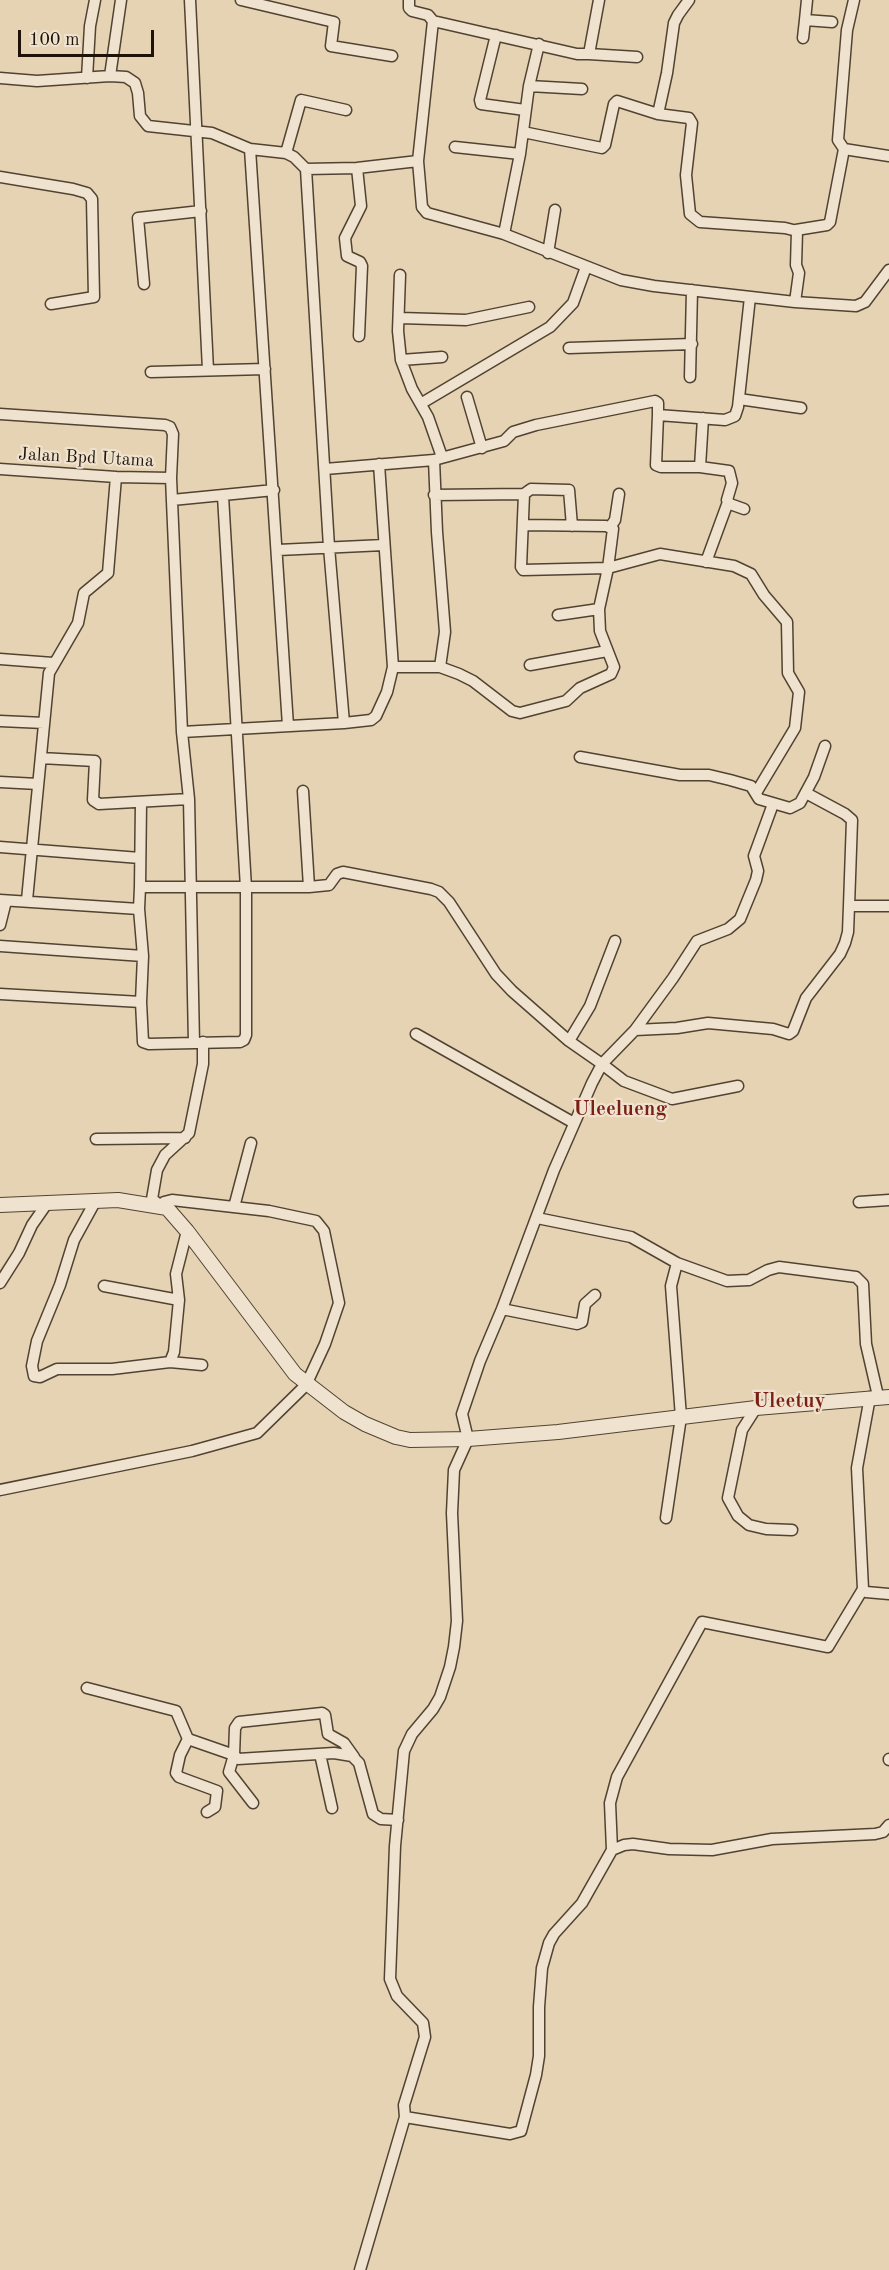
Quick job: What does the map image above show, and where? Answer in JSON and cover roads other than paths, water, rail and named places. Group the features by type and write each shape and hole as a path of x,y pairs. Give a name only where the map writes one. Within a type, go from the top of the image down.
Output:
{"street":[{"path":"87,78 90,26 95,0"},
{"path":"110,76 121,0"},
{"path":"190,0 208,370"},
{"path":"241,0 334,22 331,46 392,56"},
{"path":"409,0 409,8 412,11 428,15 433,21 577,54 637,57"},
{"path":"589,54 599,0"},
{"path":"658,114 674,23 689,0"},
{"path":"803,38 807,0"},
{"path":"523,132 599,149 605,145 615,102 620,101 658,114 689,118 692,121 686,175 691,217 700,222 796,230 827,225 830,222 844,149 838,140 847,30 854,0"},
{"path":"805,20 832,22"},
{"path":"433,21 418,162 422,207 425,212 504,234 621,280 692,290 795,302 859,306 865,302 889,270"},
{"path":"496,35 480,100 481,104 525,110"},
{"path":"504,234 520,154 529,86 539,44"},
{"path":"0,78 38,81 126,77 135,84 140,116 148,126 218,135 250,149 286,153 294,157 306,169 328,547 344,723"},
{"path":"529,86 582,89"},
{"path":"286,153 301,99 346,110"},
{"path":"455,147 520,154"},
{"path":"250,149 288,726"},
{"path":"844,149 889,156"},
{"path":"306,169 357,168 418,162"},
{"path":"357,168 361,206 345,236 345,252 349,258 360,262 362,266 359,336"},
{"path":"0,177 73,189 87,193 92,199 94,297 51,304"},
{"path":"548,253 555,210"},
{"path":"144,284 138,218 201,211"},
{"path":"795,302 799,273 796,265 798,241 796,230"},
{"path":"422,403 550,327 573,303 586,267"},
{"path":"400,275 398,330 401,360 412,389 422,403 438,458 434,495 445,632 440,667"},
{"path":"690,377 692,290"},
{"path":"658,415 725,420 737,414 750,297"},
{"path":"400,318 466,320 529,307"},
{"path":"569,348 692,344"},
{"path":"401,360 442,357"},
{"path":"151,372 265,369"},
{"path":"467,397 482,448"},
{"path":"739,399 801,408"},
{"path":"325,468 438,458 504,441 513,432 536,425 655,401 658,403 656,465 729,471 732,483 728,502 706,562"},
{"path":"0,414 167,426 173,434 171,478 182,732 189,800 199,1042 203,1064 190,1129 185,1138 165,1155 157,1170 152,1199 187,1231 288,1367 306,1385 344,1412 386,1434 410,1440 468,1439 558,1432 756,1408 879,1397"},
{"path":"699,467 703,418"},
{"path":"182,732 344,723 371,720 376,716 387,692 393,667 379,464"},
{"name":"Jalan Bpd Utama","path":"0,469 116,477 171,478"},
{"path":"27,900 49,674 53,663 78,623 84,593 108,573 116,477"},
{"path":"434,495 524,494 531,489 569,490 572,526"},
{"path":"172,500 274,490"},
{"path":"524,494 521,567 523,570 608,568 660,554 734,566 751,574 764,595 787,622 788,673 798,692 795,728 756,793"},
{"path":"610,527 615,520 619,495"},
{"path":"141,802 139,909 143,956 141,1002 143,1042 149,1044 240,1042 246,1035 246,888 223,496"},
{"path":"728,502 744,509"},
{"path":"523,525 610,527"},
{"path":"393,667 440,667 467,677 512,711 520,713 566,701 580,688 611,674 614,667 600,631 599,609 614,533 610,527"},
{"path":"278,550 384,545"},
{"path":"558,615 599,609"},
{"path":"530,665 607,651"},
{"path":"0,659 53,663"},
{"path":"0,721 44,723"},
{"path":"579,757 680,775 709,775 748,785 759,799 773,804 795,807 800,803 814,777 825,746"},
{"path":"41,758 94,760 93,800 96,802 189,800"},
{"path":"0,782 38,784"},
{"path":"303,791 309,887"},
{"path":"635,1030 677,1028 708,1023 792,1033 806,998 840,954 845,943 849,906 852,820 806,793"},
{"path":"360,2270 405,2117 404,2105 422,2053 425,2030 418,2016 398,1996 390,1979 391,1933 398,1820 406,1747 440,1697 454,1647 457,1621 454,1603 452,1513 454,1470 468,1439 462,1414 480,1361 574,1123 602,1064 635,1030 697,941 728,929 740,919 756,880 758,871 754,856 773,804"},
{"path":"0,846 140,858"},
{"path":"140,887 192,889 309,887 329,885 337,874 343,872 439,892 449,902 504,983 568,1041 624,1081 672,1099 738,1086"},
{"path":"0,926 3,900 139,909"},
{"path":"849,906 889,906"},
{"path":"568,1041 590,1006 615,941"},
{"path":"0,946 143,956"},
{"path":"0,994 141,1002"},
{"path":"416,1034 574,1123"},
{"path":"96,1139 185,1138"},
{"path":"234,1207 251,1143"},
{"path":"96,1200 74,1240 60,1285 37,1341 32,1359 32,1375 40,1377 57,1369 112,1369 170,1362 202,1365"},
{"path":"0,1205 118,1200 164,1208"},
{"path":"0,1490 192,1451 257,1433 306,1385 325,1344 339,1304 324,1231 316,1221 300,1216 172,1200 164,1202 164,1208"},
{"path":"859,1202 889,1200"},
{"path":"0,1282 19,1253 32,1225 48,1202"},
{"path":"405,2117 510,2134 520,2131 538,2066 540,2050 538,2007 542,1968 549,1943 554,1934 582,1904 612,1850 610,1803 617,1777 703,1621 828,1647 863,1589 857,1468 879,1397 866,1344 863,1284 858,1278 778,1267 749,1280 716,1279 677,1263 631,1237 537,1218"},
{"path":"170,1362 174,1352 179,1300 176,1274 187,1231"},
{"path":"666,1518 681,1417 671,1286 677,1263"},
{"path":"104,1286 179,1300"},
{"path":"502,1308 577,1324 582,1322 585,1304 595,1295"},
{"path":"756,1408 742,1430 728,1498 738,1516 749,1525 792,1530"},
{"path":"863,1589 866,1592 889,1594"},
{"path":"87,1688 176,1711 188,1739 234,1755 238,1759 320,1754 354,1757"},
{"path":"253,1803 230,1774 234,1755 235,1728 239,1722 322,1713 325,1715 328,1734 344,1743 359,1763 373,1814 381,1819 398,1820"},
{"path":"188,1739 180,1755 177,1773 180,1777 217,1791 215,1807 207,1812"},
{"path":"320,1754 332,1808"},
{"path":"612,1850 624,1845 712,1850 772,1839 876,1834 889,1825"},
{"path":"612,1834 624,1845"}],"district":[{"name":"Uleelueng","path":"620,1109"},
{"name":"Uleetuy","path":"789,1401"}]}
